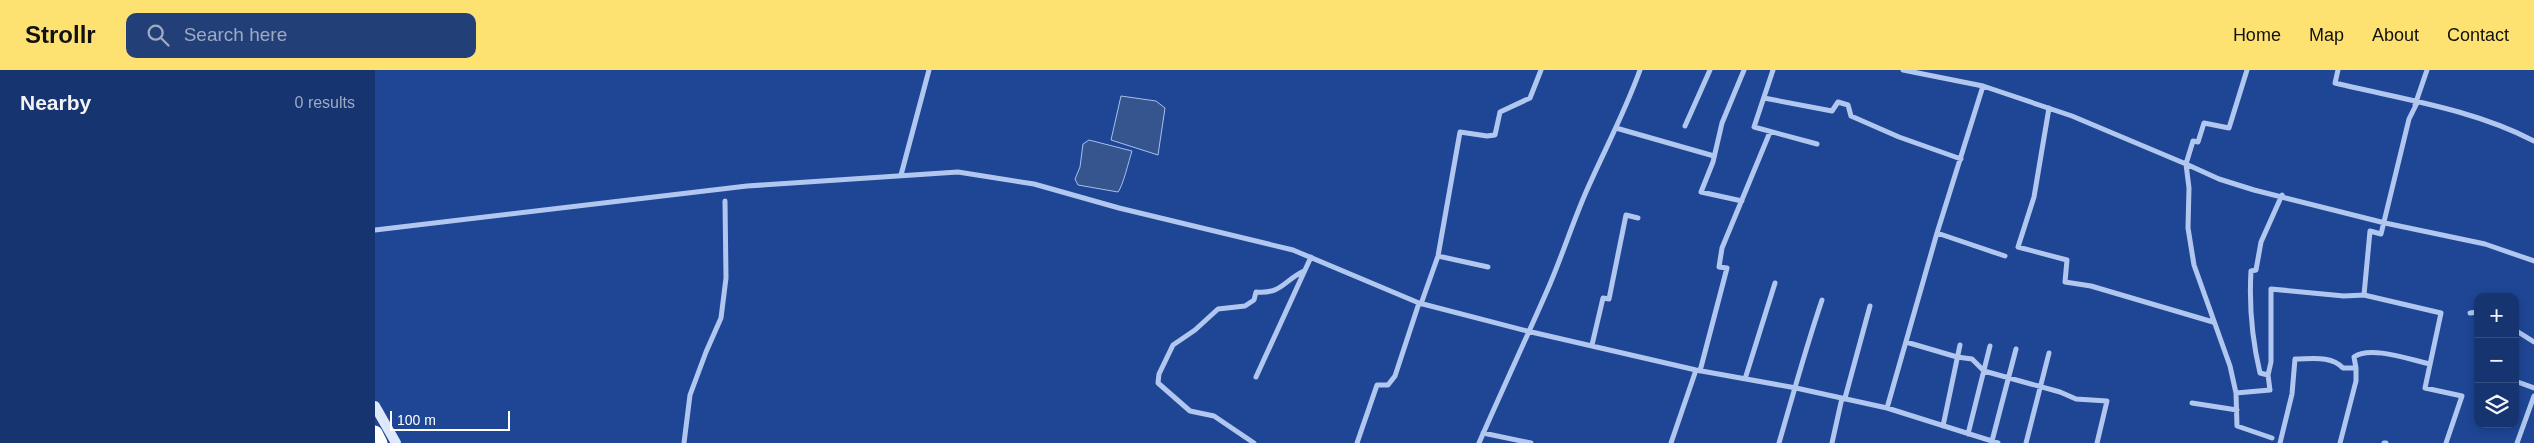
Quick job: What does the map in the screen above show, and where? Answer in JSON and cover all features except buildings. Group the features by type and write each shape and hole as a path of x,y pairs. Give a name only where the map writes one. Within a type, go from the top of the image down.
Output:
{"highway":[{"path":"375,433 381,443"}],"main road":[{"path":"375,406 396,443"}],"street":[{"path":"901,175 929,70"},
{"path":"1357,443 1377,385 1392,382 1398,370 1438,256 1460,132 1487,136 1495,134 1500,112 1530,98 1541,70"},
{"path":"1479,443 1521,352 1527,332 1550,283 1587,191 1641,70"},
{"path":"1685,126 1710,70"},
{"path":"1742,202 1701,192 1714,156 1722,123 1744,70"},
{"path":"1773,70 1754,127 1817,144"},
{"path":"1903,70 1983,86 2049,108 2115,133 2219,179 2385,223 2485,244 2534,261"},
{"path":"2247,70 2229,128 2203,122 2198,142 2193,141 2186,164 2189,188 2188,228 2194,265 2230,366 2237,393 2237,426 2272,438"},
{"path":"2338,70 2335,83 2474,117 2508,128 2534,141"},
{"path":"2364,295 2371,231 2381,234 2385,223 2409,119 2427,70"},
{"path":"1887,408 1937,233 1983,86"},
{"path":"1764,98 1832,111 1838,102 1848,105 1851,116 1899,137 1961,159"},
{"path":"2049,108 2034,197 2018,247 2067,260 2065,282 2091,286 2213,322"},
{"path":"1616,128 1714,156"},
{"path":"1671,443 1698,370 1727,268 1719,267 1722,248 1770,132"},
{"path":"375,230 747,186 958,172 1033,184 1119,208 1293,250 1420,303 1527,332 1698,370 1796,388 1887,408 1995,442 2016,349"},
{"path":"2268,375 2260,373 2257,360 2249,308 2251,271 2256,270 2261,242 2282,195"},
{"path":"684,443 690,395 721,318 726,278 725,201"},
{"path":"1592,345 1603,298 1609,299 1626,215 1638,218"},
{"path":"1937,233 2005,256"},
{"path":"1438,256 1489,267"},
{"path":"1256,377 1311,257"},
{"path":"1254,443 1214,416 1190,412 1158,383 1159,374 1173,345 1195,330 1218,309 1245,306 1254,300 1257,292 1277,291 1291,277 1304,271"},
{"path":"1745,378 1775,283"},
{"path":"2237,393 2271,390 2268,375 2271,362 2271,289 2344,296 2364,295 2441,313 2425,388 2462,396 2446,443"},
{"path":"1779,443 1796,388 1803,357 1822,300"},
{"path":"1832,443 1871,306"},
{"path":"2470,313 2474,312"},
{"path":"2519,333 2534,342"},
{"path":"1906,342 1957,357 1972,359 1984,371 2041,386 2076,399 2107,402 2097,443"},
{"path":"1943,426 1960,345"},
{"path":"1968,434 1990,346"},
{"path":"2340,443 2356,381 2354,357 2361,352 2377,352 2430,364"},
{"path":"2026,443 2049,353"},
{"path":"2280,443 2292,394 2295,358 2325,359 2337,361 2343,368 2356,368"},
{"path":"2519,382 2534,388"},
{"path":"2517,443 2534,396"},
{"path":"2192,403 2237,410"},
{"path":"1483,433 1531,443"}],"water":[{"path":"1121,96 1156,101 1165,108 1158,155 1111,140"},
{"path":"1089,140 1132,151 1118,192 1078,185 1075,179 1080,167 1083,144"}]}
